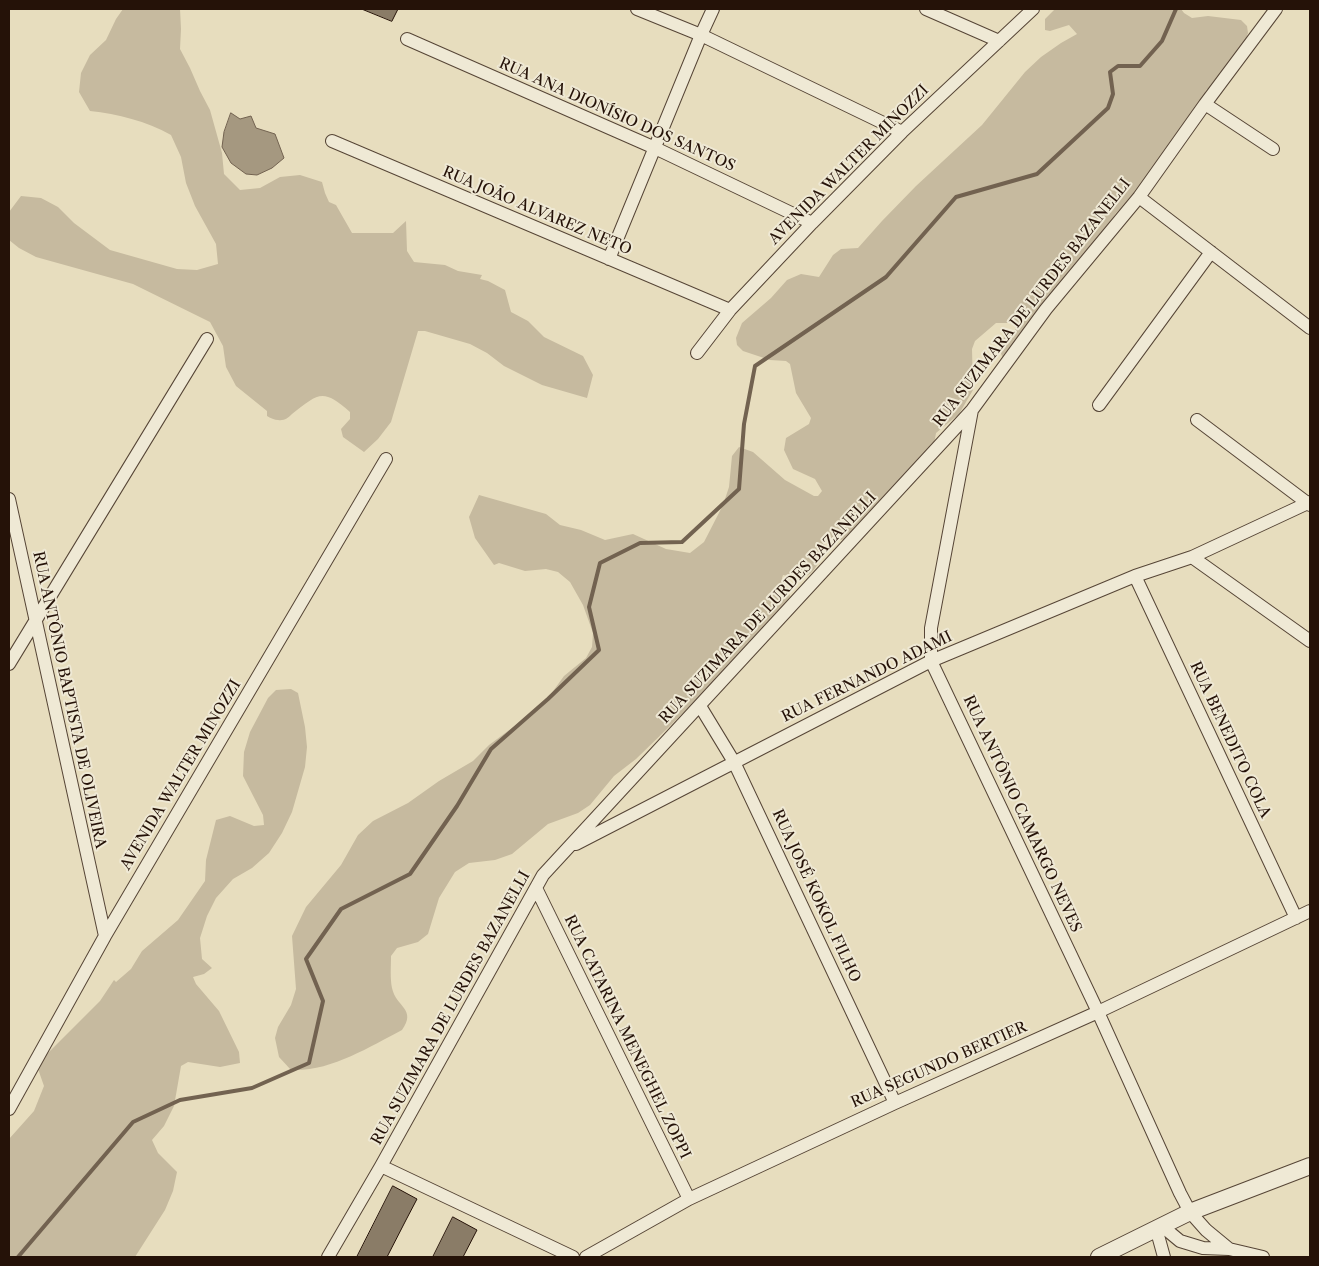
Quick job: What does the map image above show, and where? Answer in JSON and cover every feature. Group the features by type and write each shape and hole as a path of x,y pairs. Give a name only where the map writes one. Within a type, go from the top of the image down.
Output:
{"street":[{"path":"637,9 700,35 902,132"},
{"path":"609,259 656,148 700,35 713,9"},
{"path":"926,9 1000,41"},
{"name":"AVENIDA WALTER MINOZZI","path":"697,353 730,310 812,223 902,132 1033,9"},
{"name":"RUA SUZIMARA DE LURDES BAZANELLI","path":"328,1257 381,1166 543,875 972,410 1046,309 1139,197 1276,9"},
{"name":"RUA ANA DIONÍSIO DOS SANTOS","path":"407,39 656,148 812,223"},
{"path":"1205,104 1274,149"},
{"name":"RUA JOÃO ALVAREZ NETO","path":"332,141 730,310"},
{"path":"1139,197 1310,328"},
{"path":"1099,405 1211,252"},
{"path":"9,664 207,339"},
{"name":"RUA ANTÔNIO CAMARGO NEVES","path":"972,410 931,628 931,661 1098,1012 1162,1155 1190,1212 1206,1230 1228,1249"},
{"path":"1198,420 1309,503"},
{"name":"AVENIDA WALTER MINOZZI","path":"9,1109 104,936 386,459"},
{"name":"RUA ANTÔNIO BAPTISTA DE OLIVEIRA","path":"9,499 104,936"},
{"name":"RUA FERNANDO ADAMI","path":"567,849 931,661 1135,576 1192,557 1309,503"},
{"path":"1192,557 1310,641"},
{"name":"RUA BENEDITO COLA","path":"1135,576 1296,918"},
{"name":"RUA JOSÉ KOKOL FILHO","path":"700,706 734,762 895,1102"},
{"name":"RUA CATARINA MENEGHEL ZOPPI","path":"536,888 689,1199"},
{"name":"RUA SEGUNDO BERTIER","path":"586,1257 689,1199 895,1102 1098,1012 1310,911"},
{"path":"381,1166 573,1257"},
{"path":"1098,1257 1120,1251 1158,1227 1190,1212 1310,1166"},
{"path":"1158,1227 1180,1241 1202,1248 1228,1249 1263,1257"},
{"path":"1158,1227 1164,1257"}],"shaded area":[{"path":"123,9 180,9 180,49 210,110 222,153 224,174 240,190 260,188 280,177 300,175 322,182 329,202 336,205 352,233 393,233 406,221 407,251 414,262 445,265 458,271 482,275 480,279 505,290 511,312 528,321 544,337 583,356 593,375 587,398 542,385 504,366 487,353 470,344 425,331 418,331 391,422 378,439 364,452 343,437 341,429 350,419 350,412 341,404 326,396 314,398 284,420 275,420 267,416 267,411 236,386 226,367 223,346 210,322 133,284 36,257 9,240 9,212 21,196 41,198 58,207 74,223 110,250 177,269 197,270 218,264 216,244 195,206 186,183 181,157 171,135 132,119 90,111 79,92 81,73 90,55 106,40"},
{"path":"1055,9 1181,9 1192,18 1208,16 1241,20 1247,26 1248,33 1244,46 1226,65 1220,82 1206,90 1198,115 1135,196 1116,213 1049,314 1004,362 998,345 1002,339 1018,327 1017,323 996,323 975,341 972,349 973,390 959,414 936,433 932,456 848,538 841,540 826,538 819,561 808,575 798,578 783,575 782,578 790,596 783,611 672,724 636,759 614,776 590,805 578,813 548,824 512,854 495,860 469,863 455,872 439,898 428,934 418,942 397,948 391,956 392,988 407,1017 402,1030 363,1051 335,1063 306,1070 291,1070 279,1057 275,1038 278,1027 291,1005 296,989 292,936 306,907 341,865 358,835 373,821 408,803 439,781 473,761 489,745 543,705 564,676 586,658 592,647 593,633 583,605 570,582 558,572 546,569 525,571 499,563 494,565 475,538 469,517 479,495 546,514 560,525 581,530 605,540 633,534 666,549 690,553 704,542 723,505 729,487 732,456 739,447 753,452 785,480 814,496 818,496 822,491 815,479 793,469 784,450 786,438 809,424 811,418 796,393 790,364 786,361 770,360 743,351 737,345 736,338 742,323 771,298 787,280 801,274 819,277 833,255 841,249 858,248 916,186 982,125 1025,72 1041,57 1077,34 1069,25 1050,31 1045,30 1045,19"},
{"path":"231,113 240,119 251,116 256,128 275,134 284,158 272,168 257,175 246,174 231,163 222,147 224,132"},
{"path":"291,689 298,693 307,747 305,767 292,812 282,833 269,853 252,868 233,879 216,898 207,916 200,938 202,959 212,968 204,974 193,977 196,984 219,1011 239,1052 240,1063 220,1067 188,1062 181,1066 174,1106 164,1126 152,1140 158,1153 177,1172 173,1191 165,1210 135,1257 9,1257 9,1139 34,1111 44,1086 38,1069 43,1058 100,1001 114,980 116,982 131,969 142,951 178,920 205,881 206,860 216,820 230,816 254,826 264,825 263,815 243,776 244,752 250,732 268,698 276,690"}],"building":[{"path":"362,9 398,9 392,21"},
{"path":"393,1186 417,1199 387,1257 357,1257"},
{"path":"453,1217 477,1230 463,1257 433,1257"}],"waterway":[{"path":"18,1257 133,1122 180,1100 252,1088 309,1063 323,1001 306,959 341,909 410,874 457,806 491,749 548,699 599,650 589,607 600,563 640,543 682,542 739,489 744,424 755,366 886,277 956,197 1037,174 1108,108 1113,94 1110,72 1118,66 1140,66 1162,41 1176,9"}]}
